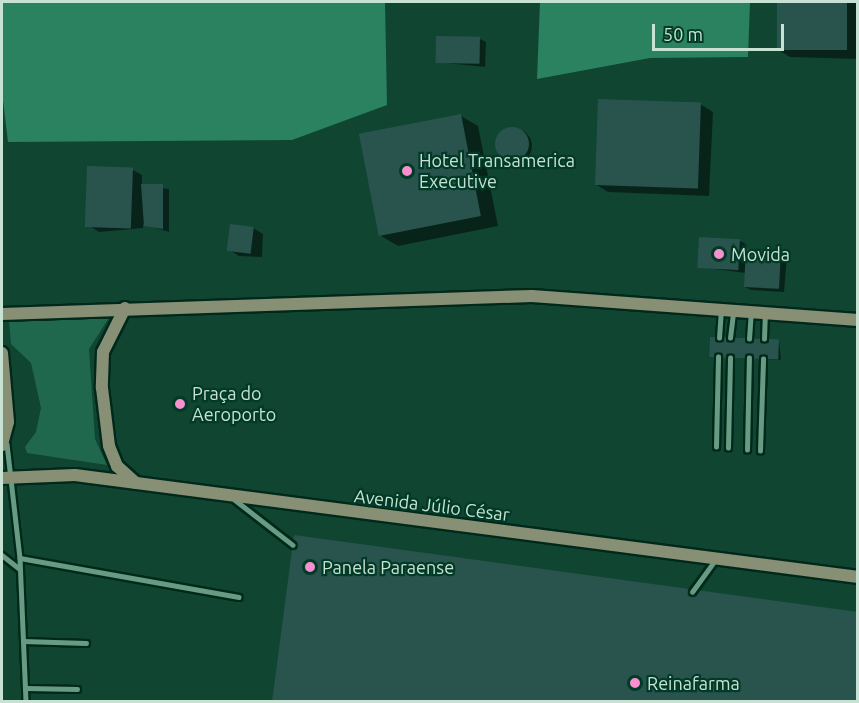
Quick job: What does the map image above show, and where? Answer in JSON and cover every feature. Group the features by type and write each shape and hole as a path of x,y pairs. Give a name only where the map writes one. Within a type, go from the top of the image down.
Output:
{"street":[{"path":"2,314 125,308 532,296 858,320"},
{"path":"125,308 103,352 102,388 109,446 117,466 138,484"},
{"path":"2,353 3,440"},
{"name":"Avenida Júlio César","path":"7,477 75,475 858,577"}],"lane":[{"path":"719,338 727,311"},
{"path":"727,311 730,338"},
{"path":"749,339 751,313"},
{"path":"764,339 765,314"},
{"path":"716,447 718,357"},
{"path":"728,448 730,358"},
{"path":"747,450 749,358"},
{"path":"760,451 764,359"},
{"path":"3,440 20,558 26,702"},
{"path":"229,495 293,545"},
{"path":"2,555 20,569"},
{"path":"20,558 239,597"},
{"path":"692,592 715,559"},
{"path":"23,641 86,643"},
{"path":"26,688 77,689"}],"green space":[{"path":"2,2 385,2 387,105 292,140 8,142 2,92"},
{"path":"540,2 750,2 748,57 650,58 537,79"},
{"path":"109,318 89,349 95,439 107,465 27,453 25,447 36,432 41,408 31,363 11,344 9,321"}],"building":[{"path":"777,2 847,2 847,50 777,50"},
{"path":"436,36 480,37 480,64 436,63"},
{"path":"598,99 701,103 698,189 595,185"},
{"path":"461,114 481,216 379,236 359,134"},
{"path":"512,127 524,132 529,144 524,156 512,161 500,156 495,144 500,132"},
{"path":"87,166 133,168 131,229 85,227"},
{"path":"141,184 163,184 163,229 144,226"},
{"path":"230,224 254,227 251,254 227,251"},
{"name":"Movida","path":"699,237 740,239 738,270 697,268"},
{"path":"746,249 781,251 779,289 744,287"},
{"path":"710,337 779,339 778,359 709,357"},
{"path":"294,535 858,612 858,702 272,702"}],"place":[{"name":"Hotel Transamerica Executive","path":"407,171"},
{"name":"Movida","path":"719,254"},
{"name":"Praça do Aeroporto","path":"180,404"},
{"name":"Panela Paraense","path":"310,567"},
{"name":"Reinafarma","path":"635,683"}]}
